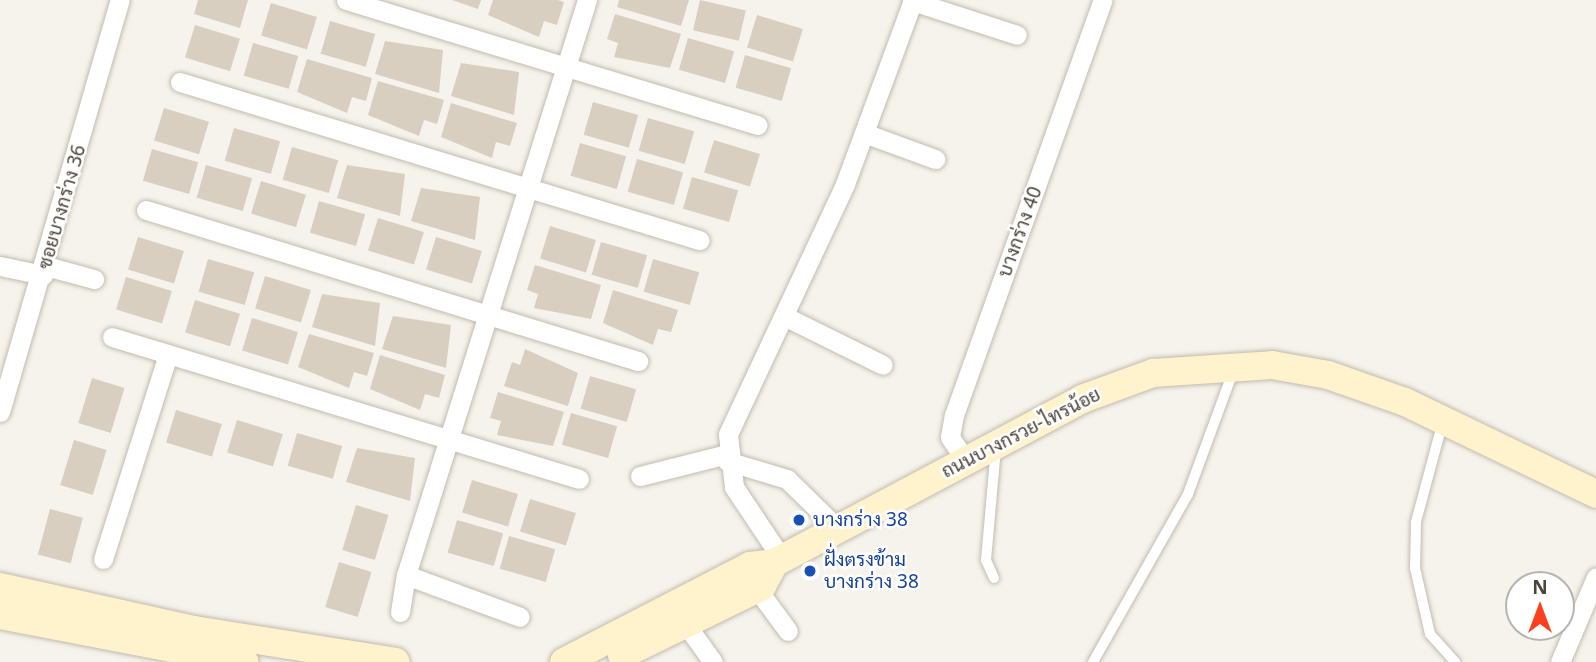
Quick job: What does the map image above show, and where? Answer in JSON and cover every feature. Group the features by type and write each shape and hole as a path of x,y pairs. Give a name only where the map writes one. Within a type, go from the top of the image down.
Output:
{"main road":[{"name":"ถนนบางกรวย-ไทรน้อย","path":"564,662 646,623 750,566 778,561 1115,385 1153,373 1235,365 1328,375 1443,421 1596,494"},
{"name":"ถนนบางกรวย-ไทรน้อย","path":"617,660 757,589 778,561"},
{"path":"0,587 194,630 395,662"},
{"path":"0,615 245,662"},
{"path":"544,662 646,623"},
{"path":"0,627 184,662"}],"street":[{"name":"ซอยบางกร่าง 36","path":"0,412 44,270 120,0"},
{"path":"346,0 757,125"},
{"path":"400,612 406,575 452,441 587,0"},
{"path":"778,561 734,487 727,457 728,434 784,316 864,133 912,0 1017,35"},
{"name":"บางกร่าง 40","path":"966,461 950,437 954,415 1103,0"},
{"path":"180,82 699,240"},
{"path":"864,133 935,159"},
{"path":"146,210 638,361"},
{"path":"0,266 94,279"},
{"path":"784,316 883,365"},
{"path":"112,337 579,479"},
{"path":"103,559 168,354"},
{"path":"640,476 727,457 787,479 838,529"},
{"path":"406,575 520,617"},
{"path":"1561,661 1596,577"},
{"path":"757,589 788,631"},
{"path":"687,626 713,662"}],"lane":[{"path":"1093,662 1188,494 1235,365"},
{"path":"1443,421 1416,522 1415,568 1430,634 1455,662"},
{"path":"994,578 986,560 996,445"}],"building":[{"path":"198,0 248,0 240,28 194,14"},
{"path":"452,0 481,0 478,9"},
{"path":"493,0 564,2 557,25 544,21 539,37 488,15"},
{"path":"619,0 689,0 681,26 617,7"},
{"path":"700,0 746,11 739,41 693,30"},
{"path":"271,3 317,17 307,50 261,36"},
{"path":"615,14 681,34 670,68 614,57 618,43 607,39"},
{"path":"757,15 803,29 793,62 747,48"},
{"path":"330,21 375,34 366,67 321,54"},
{"path":"195,25 240,39 230,71 185,58"},
{"path":"688,38 734,51 725,83 679,70"},
{"path":"385,41 443,50 439,93 375,74"},
{"path":"253,43 298,56 289,89 244,76"},
{"path":"745,55 791,68 782,101 736,88"},
{"path":"307,59 372,78 366,101 352,97 347,113 297,92"},
{"path":"461,63 519,72 514,115 451,96"},
{"path":"378,81 444,100 437,124 424,120 419,136 368,115"},
{"path":"593,102 638,115 629,148 584,135"},
{"path":"451,103 517,123 510,146 496,142 492,158 441,137"},
{"path":"164,108 209,122 199,154 154,141"},
{"path":"648,118 694,131 685,164 639,151"},
{"path":"234,128 280,141 271,174 225,161"},
{"path":"714,140 760,154 750,187 704,173"},
{"path":"580,143 626,156 617,189 571,176"},
{"path":"292,147 338,160 329,193 283,180"},
{"path":"152,149 198,162 189,194 143,181"},
{"path":"637,159 683,172 674,205 628,192"},
{"path":"206,165 252,178 243,211 197,198"},
{"path":"347,165 405,174 400,216 337,198"},
{"path":"692,177 738,190 729,222 683,209"},
{"path":"261,181 306,195 296,227 251,214"},
{"path":"421,188 480,197 475,240 411,221"},
{"path":"319,201 365,214 356,246 310,233"},
{"path":"378,218 424,232 414,265 368,251"},
{"path":"550,226 596,240 586,273 540,259"},
{"path":"138,237 184,251 174,284 128,270"},
{"path":"436,237 482,251 472,284 426,270"},
{"path":"601,242 647,255 638,288 592,275"},
{"path":"208,259 254,272 245,305 199,292"},
{"path":"653,259 699,272 690,305 644,292"},
{"path":"535,265 601,285 591,319 534,308 538,294 527,290"},
{"path":"265,276 311,290 301,323 255,309"},
{"path":"126,277 172,291 162,324 116,310"},
{"path":"613,290 678,310 671,332 658,329 653,345 603,323"},
{"path":"322,294 380,303 375,346 312,327"},
{"path":"195,300 240,314 230,346 185,333"},
{"path":"393,316 451,325 446,368 382,349"},
{"path":"252,318 298,332 288,365 242,351"},
{"path":"309,334 374,353 367,376 354,372 349,388 298,367"},
{"path":"525,349 578,373 568,406 504,386 512,362 520,365"},
{"path":"380,355 445,375 439,398 425,394 420,410 370,389"},
{"path":"590,376 636,389 627,422 581,409"},
{"path":"92,378 125,388 111,433 78,423"},
{"path":"498,392 564,412 553,446 497,435 501,421 490,418"},
{"path":"176,410 222,424 212,457 166,443"},
{"path":"571,413 617,426 608,458 562,445"},
{"path":"237,420 283,434 273,467 227,453"},
{"path":"297,433 342,446 333,479 288,466"},
{"path":"74,440 107,450 93,495 60,485"},
{"path":"357,448 415,458 410,501 346,482"},
{"path":"472,480 518,494 508,527 462,513"},
{"path":"530,499 576,513 566,546 520,532"},
{"path":"356,505 389,515 375,560 342,550"},
{"path":"50,509 83,518 71,563 38,554"},
{"path":"457,520 503,533 494,566 448,553"},
{"path":"509,536 555,549 546,582 500,569"},
{"path":"339,562 372,572 358,617 325,607"}],"place":[{"name":"บางกร่าง 38","path":"799,520"},
{"name":"ฝั่งตรงข้าม บางกร่าง 38","path":"810,571"}]}
